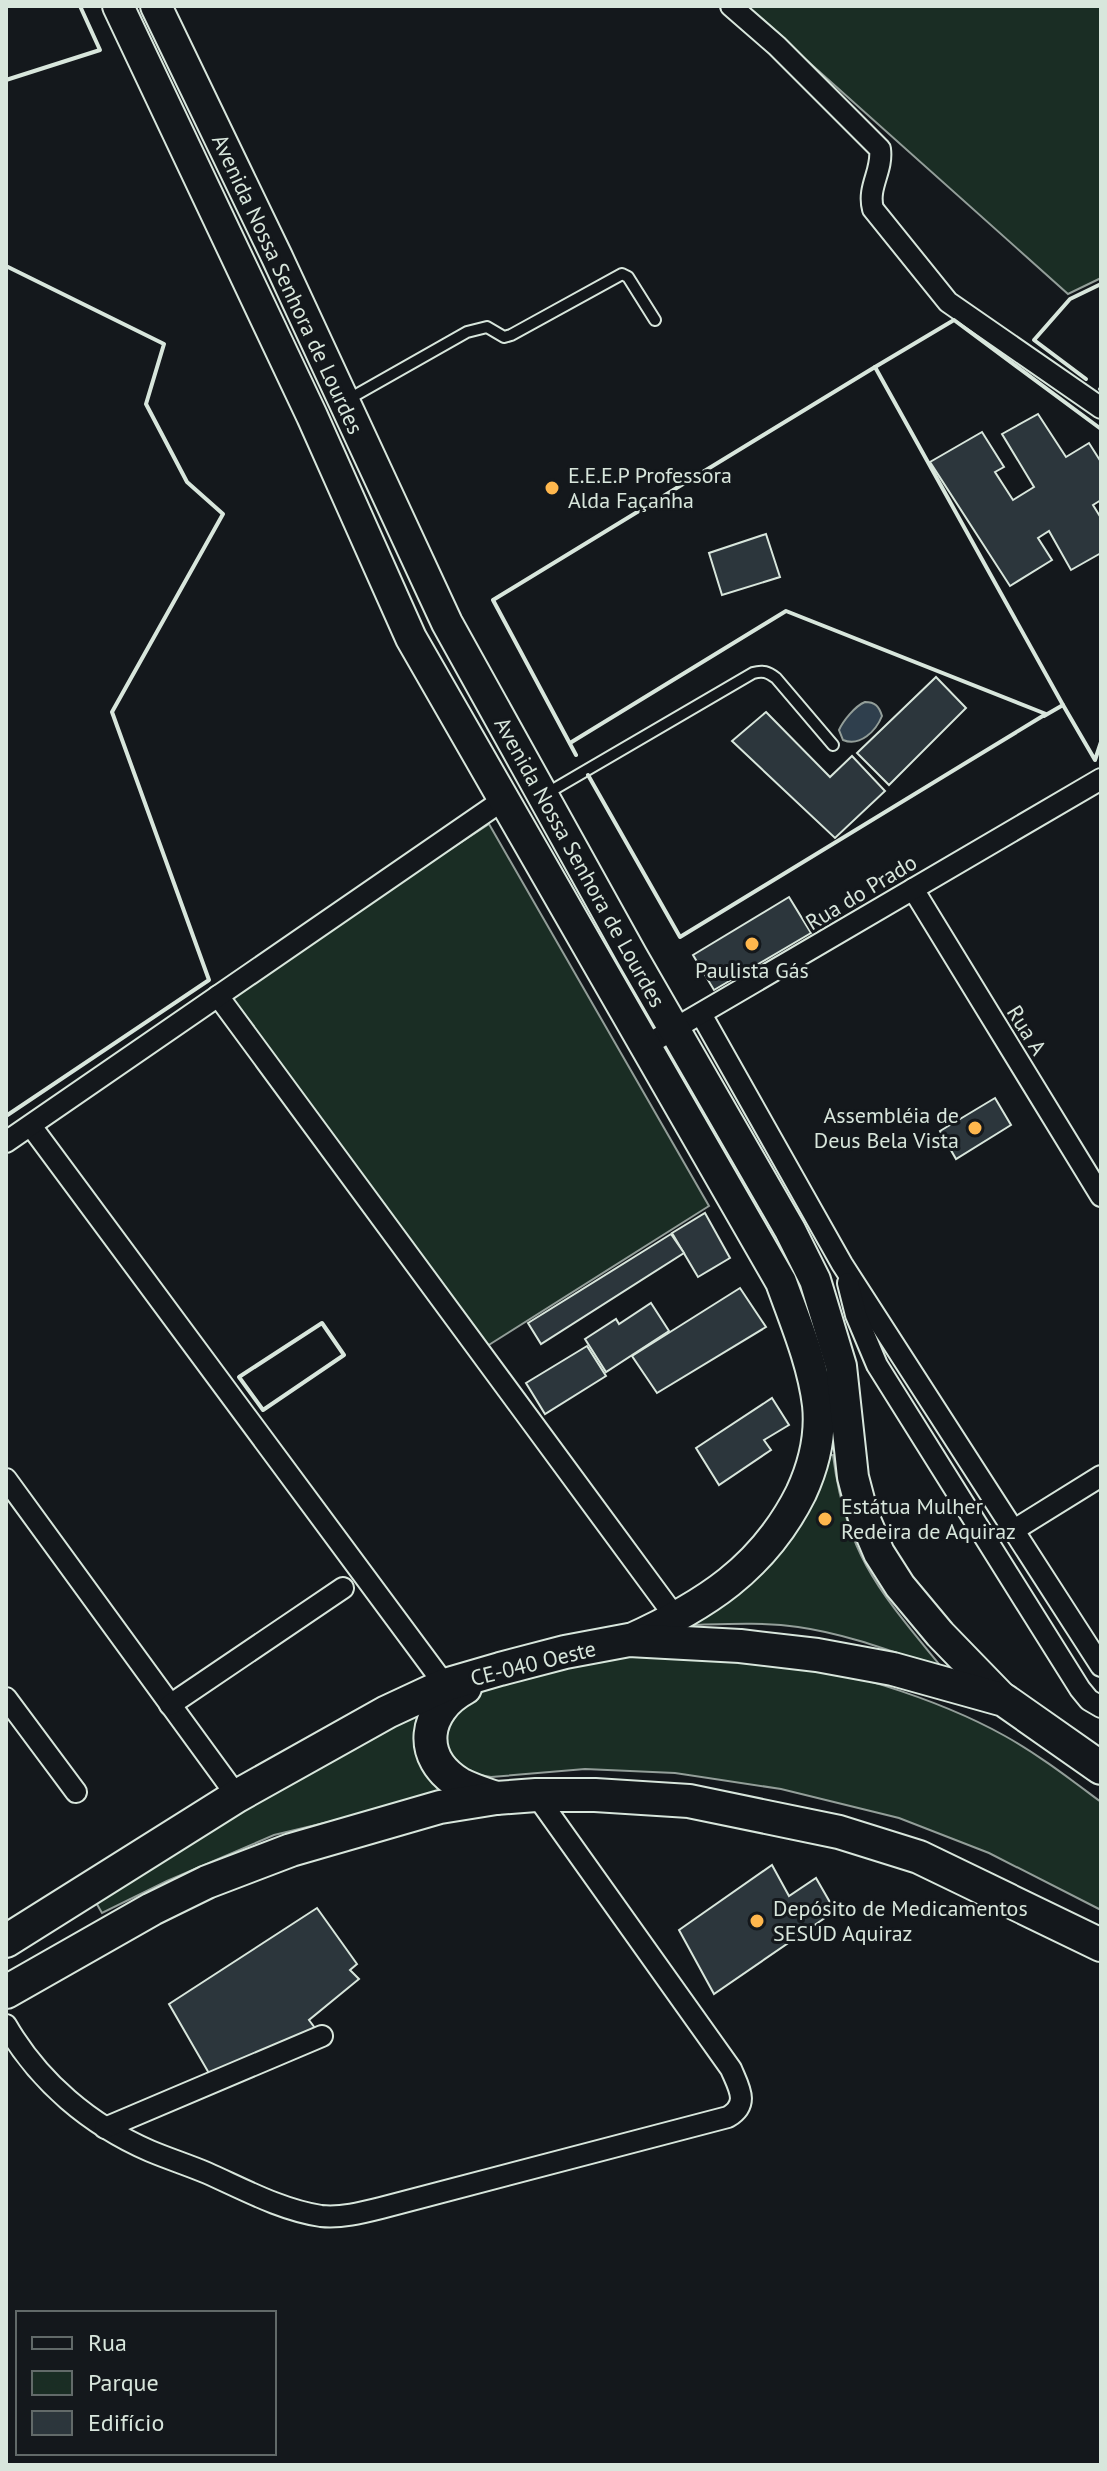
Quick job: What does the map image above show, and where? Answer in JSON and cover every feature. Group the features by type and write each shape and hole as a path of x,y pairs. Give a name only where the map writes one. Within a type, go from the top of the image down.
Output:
{"highway":[{"name":"CE-040 Oeste","path":"6,1941 237,1796 364,1724 445,1685 565,1652 629,1640 740,1646 817,1655 893,1669 1004,1700 1101,1768"},
{"path":"496,1798 458,1782 446,1772 430,1745 430,1731 443,1703 500,1669"},
{"path":"6,1992 117,1927 207,1882 257,1862 425,1811 496,1798 536,1795 689,1801 839,1832 919,1857 1101,1945"},
{"path":"1058,1924 1101,1937"}],"main road":[{"name":"Avenida Nossa Senhora de Lourdes","path":"118,6 312,416 411,638 781,1282 808,1362 818,1404 818,1439 809,1476 790,1514 765,1550 739,1576 676,1618 629,1640"},
{"name":"Avenida Nossa Senhora de Lourdes","path":"156,6 261,221 447,623 790,1230 815,1280 841,1366 853,1477 863,1515 879,1553 900,1586 940,1634 1004,1700"}],"street":[{"path":"731,6 777,46 880,149 882,162 870,198 873,209 948,302 1101,408"},
{"name":"Rua do Prado","path":"645,1046 1101,779"},
{"path":"6,1142 503,800"},
{"name":"Rua A","path":"913,889 1101,1196"},
{"path":"218,996 676,1618"},
{"path":"701,1014 842,1264 1101,1666"},
{"path":"31,1126 445,1685"},
{"path":"842,1264 856,1315 877,1365 1080,1689 1089,1700 1101,1707"},
{"path":"1014,1530 1101,1476"},
{"path":"6,1479 237,1796"},
{"path":"170,1705 343,1588"},
{"path":"6,1698 76,1792"},
{"path":"7,2029 33,2065 59,2093 105,2128 148,2150 296,2210 322,2216 349,2216 728,2117 742,2104 742,2094 731,2069 536,1795"},
{"path":"105,2128 322,2036"}],"lane":[{"path":"343,402 467,332 487,327 504,337 511,335 622,274 628,277 655,320"},
{"path":"543,796 760,671 776,678 833,745"}],"green space":[{"path":"746,6 1101,6 1101,278 1068,294"},
{"path":"489,824 709,1206 484,1348 226,996"},
{"path":"825,1455 833,1455 847,1520 870,1571 901,1618 943,1669 817,1630 772,1624 692,1625"},
{"path":"632,1656 740,1657 816,1668 917,1697 1005,1736 1101,1802 1101,1910 989,1853 899,1818 781,1789 675,1773 585,1769 491,1777 457,1771 439,1724 471,1693 544,1672"},
{"path":"418,1714 416,1736 419,1746 450,1793 274,1835 102,1913 94,1899 270,1789"}],"water":[{"path":"865,702 878,707 882,716 879,722 872,732 861,739 843,740 839,730 841,726 853,710"}],"building":[{"path":"1038,414 1066,457 1089,443 1101,462 1101,500 1093,505 1101,518 1101,553 1071,570 1049,531 1038,538 1052,560 1010,586 930,462 982,432 1004,467 995,472 1013,500 1034,487 1002,434"},
{"path":"766,534 780,577 722,595 709,553"},
{"path":"936,677 966,708 889,785 857,753"},
{"path":"766,712 830,777 852,756 885,791 835,838 732,741"},
{"name":"Paulista Gás","path":"789,897 811,933 714,990 693,955"},
{"name":"Assembléia de Deus Bela Vista","path":"995,1098 1011,1125 956,1159 940,1131"},
{"path":"705,1213 730,1258 698,1277 672,1233"},
{"path":"671,1234 684,1253 541,1344 528,1323"},
{"path":"740,1288 766,1327 657,1393 632,1356"},
{"path":"651,1303 669,1331 606,1372 585,1339 616,1319 619,1324"},
{"path":"587,1346 606,1376 545,1414 526,1383"},
{"path":"772,1398 789,1425 764,1440 771,1450 719,1485 696,1448"},
{"name":"Depósito de Medicamentos SESUD Aquiraz","path":"772,1865 789,1896 816,1878 835,1911 714,1994 679,1930"},
{"path":"317,1908 357,1964 350,1970 359,1979 309,2020 315,2028 210,2075 169,2004"}],"wall":[{"path":"6,80 100,50 80,6"},
{"path":"6,266 164,344 146,404 187,482 223,514 112,712 209,980 6,1116"},
{"path":"1086,379 1034,340 1070,299 1101,284"},
{"path":"875,367 954,320 1101,429"},
{"path":"576,755 493,600 875,367 1063,705 1044,716"},
{"path":"570,743 786,611 1046,714 680,937 588,775"},
{"path":"1063,705 1095,760 1101,742"},
{"path":"322,1323 344,1355 263,1410 239,1377 322,1323"}],"place":[{"name":"E.E.E.P Professora Alda Façanha","path":"552,488"},
{"name":"Paulista Gás","path":"752,944"},
{"name":"Assembléia de Deus Bela Vista","path":"975,1128"},
{"name":"Estátua Mulher Redeira de Aquiraz","path":"825,1519"},
{"name":"Depósito de Medicamentos SESUD Aquiraz","path":"757,1921"}]}
